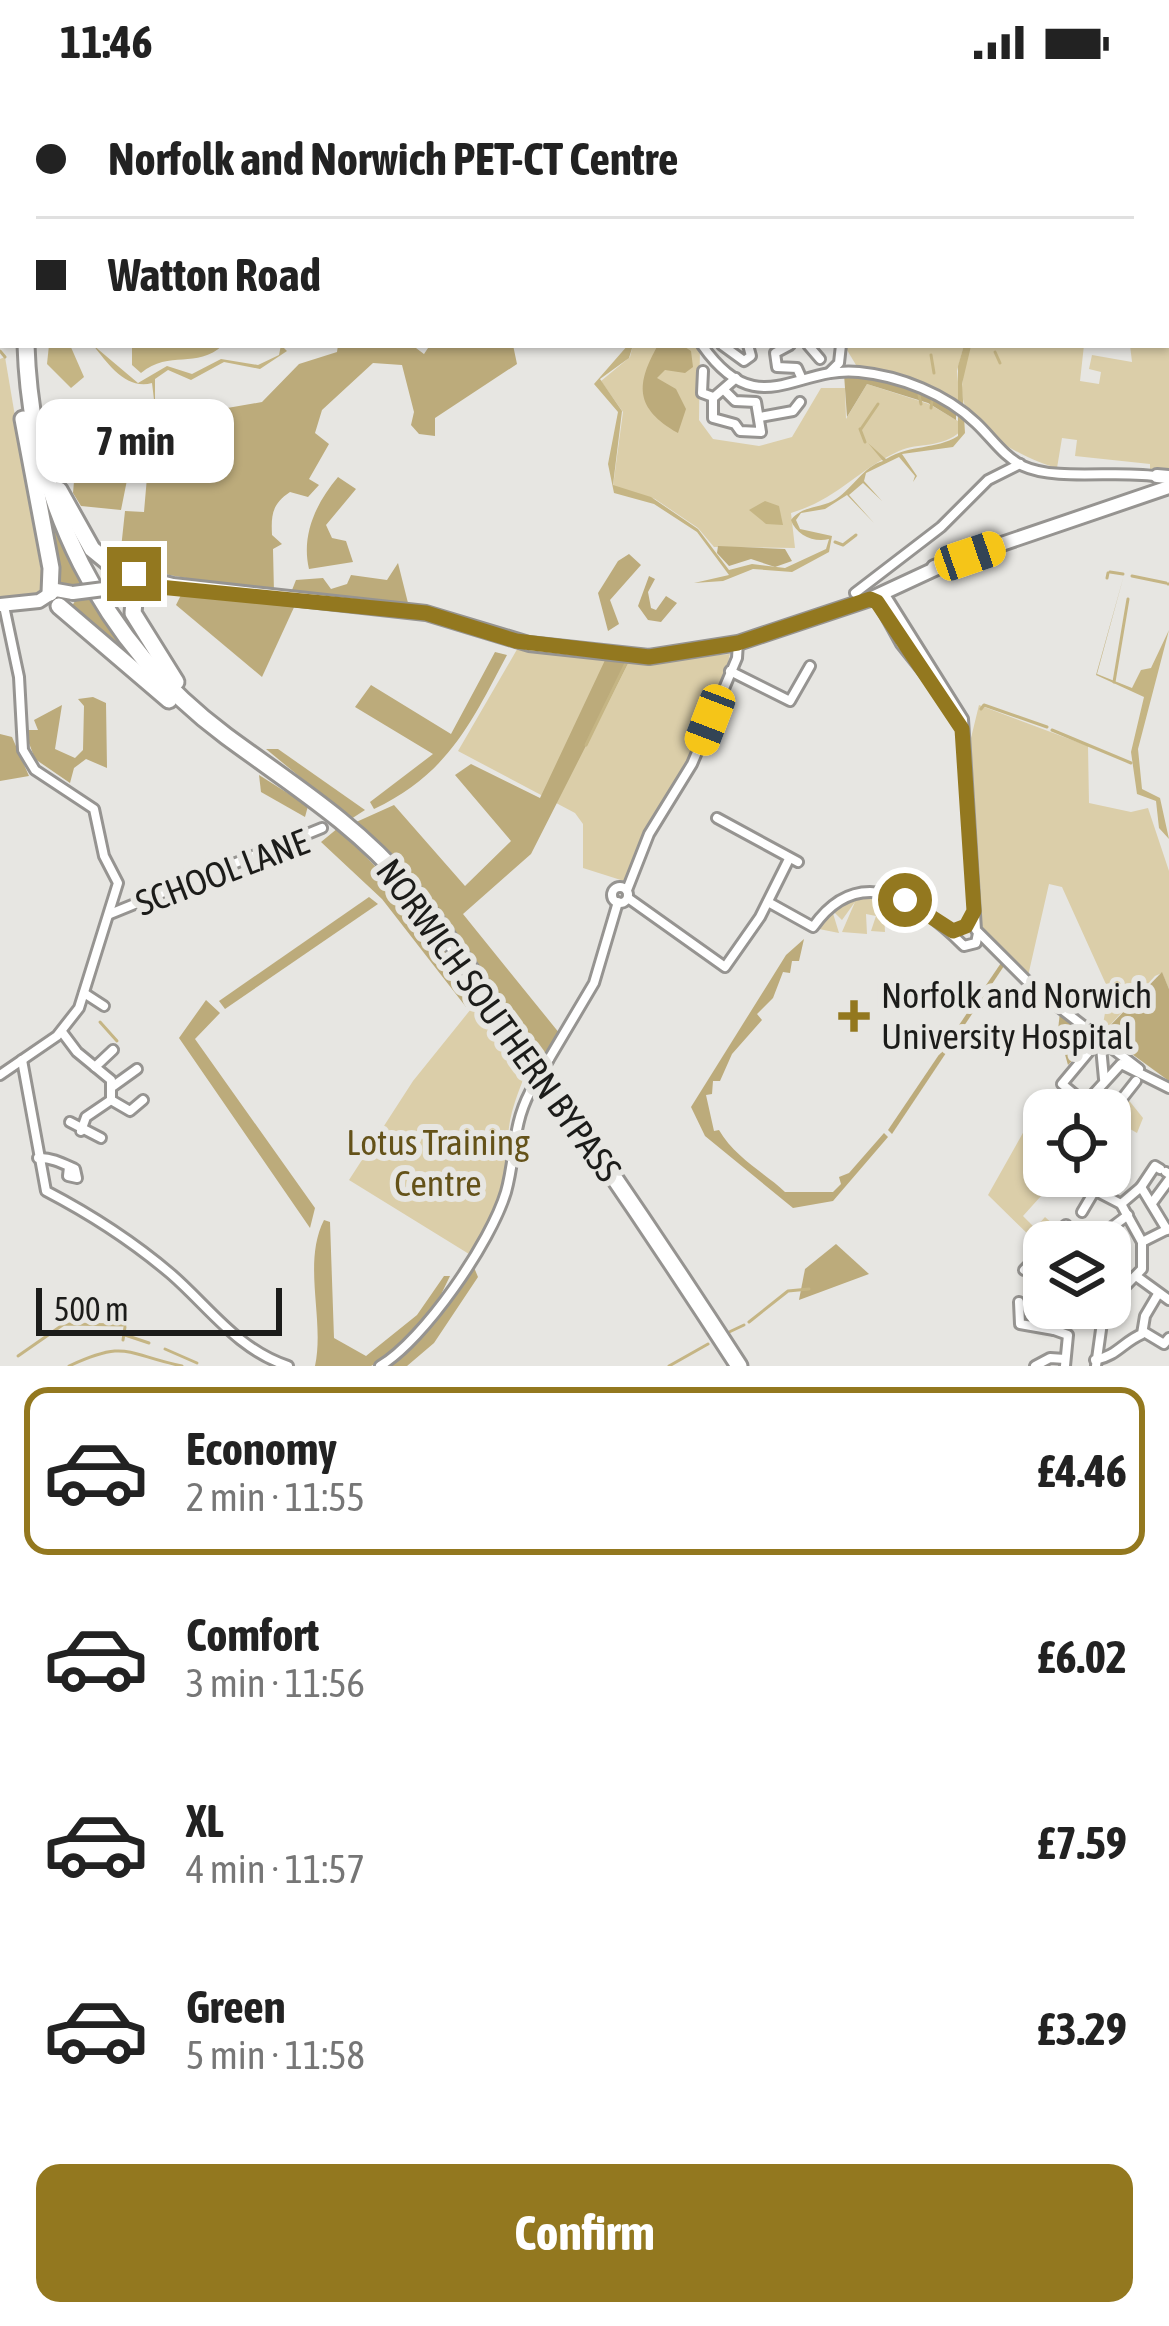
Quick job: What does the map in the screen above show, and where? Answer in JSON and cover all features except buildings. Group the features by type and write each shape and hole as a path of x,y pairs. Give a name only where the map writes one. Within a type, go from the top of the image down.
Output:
{"highway":[{"path":"23,348 20,402 58,598 244,756"},
{"name":"NORWICH SOUTHERN BYPASS","path":"23,348 36,466 85,587 152,677 244,756 351,836 419,910 735,1366"},
{"name":"NORWICH SOUTHERN BYPASS","path":"23,348 46,479 76,556 103,603 182,699 373,848 437,923 735,1366"},
{"path":"24,348 35,416 53,476 92,549 124,583 133,613 186,694 317,800"}],"main road":[{"path":"2,605 124,583 170,584 426,613 516,641 634,656 735,641 1161,484"},
{"path":"735,641 879,590"}],"street":[{"path":"705,348 736,377 776,388 843,366 925,390 958,408 1020,464 1071,467 1161,484"},
{"path":"726,348 749,364 748,348"},
{"path":"785,348 776,353 778,367 798,369"},
{"path":"811,348 819,355"},
{"path":"841,348 843,366"},
{"path":"705,376 703,395 714,396 727,392 736,377"},
{"path":"714,396 716,421 761,432 756,402 735,400 727,392"},
{"path":"760,417 793,411 800,402"},
{"path":"854,593 879,590 988,480 1020,464"},
{"path":"879,590 886,617 930,673"},
{"path":"879,590 958,716 966,743 976,935 967,946 960,942 958,929"},
{"path":"2,605 19,677 23,750 35,770 78,793 97,814 104,856 118,879 110,914"},
{"path":"380,1366 415,1341 490,1228 508,1184 513,1132 530,1092 594,983 625,892 657,819 692,764 731,668 735,641"},
{"path":"731,668 790,701 810,666"},
{"path":"625,892 724,967 794,860 717,818"},
{"name":"SCHOOL LANE","path":"0,1075 62,1032 84,993 92,953 110,914 323,832"},
{"path":"768,902 813,927 837,901 868,892 915,904 976,935 1095,1036 1106,1058 1104,1080 1096,1089"},
{"path":"958,929 974,911"},
{"path":"84,993 104,1006"},
{"path":"62,1032 110,1077 112,1087 111,1100 86,1118 81,1130"},
{"path":"95,1067 113,1050"},
{"path":"1106,1058 1169,1088"},
{"path":"1063,1089 1106,1058"},
{"path":"22,1060 46,1191 100,1218 171,1274 240,1341 288,1366"},
{"path":"112,1087 137,1069"},
{"path":"1128,1089 1132,1083"},
{"path":"111,1100 130,1112 143,1100"},
{"path":"70,1122 101,1138"},
{"path":"38,1158 69,1166"},
{"path":"1121,1204 1162,1170"},
{"path":"1152,1203 1162,1170"},
{"path":"1141,1187 1168,1229 1142,1242"},
{"path":"1082,1212 1091,1197"},
{"path":"1108,1197 1121,1204 1142,1242 1144,1261 1131,1281"},
{"path":"1122,1221 1128,1215"},
{"path":"1136,1276 1169,1300"},
{"path":"1095,1363 1118,1354 1144,1332 1144,1316 1158,1294"},
{"path":"1036,1366 1050,1358 1065,1363 1068,1335 1048,1329"},
{"path":"1095,1363 1101,1329"},
{"path":"1144,1332 1164,1344 1169,1338"}],"green space":[{"path":"632,348 700,348 699,420 713,439 759,446 792,437 821,388 845,388 846,419 867,384 929,404 958,421 961,431 946,440 899,451 822,500 791,513 795,548 714,547 698,528 655,499 613,486 623,412 601,381 630,357"},
{"path":"846,348 963,348 957,371 960,404 933,389 856,365"},
{"path":"969,348 1084,348 1080,381 1099,384 1101,372 1089,369 1092,355 1132,362 1130,348 1169,348 1169,473 1150,473 1150,464 1075,456 1077,440 1062,438 1057,468 1003,444 978,424 964,403"},
{"path":"5,357 45,594 0,600 0,359"},
{"path":"519,646 650,661 730,654 698,742 624,881 583,868 583,824 575,813 458,751"},
{"path":"979,705 1088,746 1089,803 1131,812 1148,808 1169,871 1169,989 1162,973 1155,976 1101,1035 1109,991 1062,887 1049,884 1028,976 979,925 971,738"},
{"path":"868,894 896,899 898,909 884,908 885,932 871,931 876,916 866,914 867,934 842,932 855,902 842,920 832,910 843,899"},
{"path":"832,910 839,933 819,929 818,924"},
{"name":"Lotus Training Centre","path":"475,1004 523,1080 511,1118 499,1196 469,1254 349,1180 413,1081"},
{"path":"1131,1103 1143,1118 1137,1133 1131,1130"},
{"path":"1023,1133 1023,1197 1040,1197 1023,1216 1028,1221 1023,1221 1023,1229 988,1195"}],"shaded area":[{"path":"49,348 71,348 84,377 71,388 47,364"},
{"path":"95,348 138,383 167,366 192,374 221,359 258,365 279,355 280,348 287,351 260,369 224,362 191,380 168,370 155,379 155,408 152,383 143,384 134,383 111,367"},
{"path":"132,348 219,348 203,357 162,362 141,373 132,365"},
{"path":"338,348 416,348 424,354 428,348 514,348 517,364 435,418 435,436 419,434 411,425 414,412 402,365 373,363 322,410 315,433 329,444 309,479 319,485 308,497 290,492 274,510 272,535 282,544 273,549 274,593 169,575 139,555 120,558 125,511 144,512 147,477 128,475 121,510 81,506 73,493 78,434 262,402 299,364"},
{"path":"625,348 632,348 629,358 600,379 622,411 613,485 651,497 698,529 729,570 752,564 785,568 826,549 829,539 806,537 791,520 801,512 836,499 870,468 883,461 868,443 886,459 958,436 958,366 963,348 971,348 962,384 965,433 953,447 902,454 917,476 913,482 915,476 899,457 866,473 864,481 882,501 863,483 849,495 874,523 847,495 825,509 801,513 796,520 800,529 832,536 829,552 792,572 753,569 723,581 694,583 729,575 697,532 654,504 614,493 608,464 618,412 594,384"},
{"path":"657,348 691,351 693,367 685,373 665,370 657,378 676,389 686,409 678,433 647,404 643,394"},
{"path":"844,374 916,391 956,411 956,420 928,403 867,384 847,417"},
{"path":"338,477 356,489 326,525 332,538 346,541 353,562 309,569 312,520"},
{"path":"43,497 83,587 58,584"},
{"path":"765,501 779,506 783,525 766,524 749,510"},
{"path":"718,546 785,549 792,561 775,567 751,559 729,566 717,553"},
{"path":"629,554 641,565 610,600 619,624 608,631 598,593 618,561"},
{"path":"398,563 409,607 290,595 296,580 323,578 331,589 347,584 351,575 387,580"},
{"path":"1124,575 1097,674 1132,688 1141,670 1151,668 1169,630 1138,749 1142,789 1160,798 1169,839 1159,828 1156,801 1137,794 1131,752 1144,697 1096,675"},
{"path":"649,576 655,579 648,592 651,608 656,610 666,596 677,603 661,622 648,620 638,606"},
{"path":"184,589 296,603 262,677 176,605"},
{"path":"88,596 135,663 70,609 77,598"},
{"path":"495,652 507,655 455,744 421,780 374,809 370,802 433,754 355,707 371,685 451,734"},
{"path":"606,658 629,661 531,854 463,914 560,1034 542,1065 450,926 354,823 394,805 465,886 511,841 455,775 471,764 540,798"},
{"path":"93,697 106,703 107,768 86,759 74,768 70,783 35,759 24,730 38,730 34,720 62,705 55,749 75,758 83,750 84,706 78,699"},
{"path":"0,734 12,737 29,776 0,781"},
{"path":"266,749 278,749 365,810 351,819"},
{"path":"259,775 308,806 305,817 261,792"},
{"path":"338,828 409,901 478,994 466,1007 382,899 321,842"},
{"path":"369,897 378,904 225,1009 219,1001"},
{"path":"804,939 799,961 792,961 790,973 783,972 773,998 757,1014 762,1020 732,1054 720,1081 713,1081 712,1094 706,1095 714,1131 719,1130 742,1157 785,1192 833,1192 841,1184 839,1177 849,1173 884,1133 888,1137 833,1201 793,1208 705,1136 691,1107 786,955"},
{"path":"1003,960 1006,963 892,1134 888,1130"},
{"path":"1162,972 1169,989 1169,1081 1103,1033"},
{"path":"206,1000 220,1013 195,1039 315,1208 310,1228 179,1038"},
{"path":"1060,1012 1092,1040 1068,1065 1058,1030"},
{"path":"324,1220 330,1222 334,1338 366,1356 417,1315 444,1276 450,1276 433,1311 393,1354 371,1366 315,1366 315,1255"},
{"path":"836,1244 869,1274 799,1300 805,1269"},
{"path":"473,1265 478,1277 434,1343 407,1366 388,1366 437,1320"}],"waterway":[{"path":"0,351 5,357"},
{"path":"995,352 1000,363"},
{"path":"931,355 934,373"},
{"path":"919,395 921,404"},
{"path":"931,408 932,401"},
{"path":"861,429 878,404"},
{"path":"860,429 865,442"},
{"path":"835,542 843,545 856,535"},
{"path":"1110,572 1123,574"},
{"path":"1107,578 1108,573"},
{"path":"1132,576 1166,583"},
{"path":"1114,682 1128,599"},
{"path":"586,745 627,661"},
{"path":"981,709 984,705 1047,727"},
{"path":"1052,730 1131,763"},
{"path":"100,1022 117,1041"},
{"path":"749,1322 788,1291 809,1289"},
{"path":"18,1356 64,1324 125,1325"},
{"path":"727,1333 744,1325"},
{"path":"123,1340 125,1327"},
{"path":"125,1335 149,1343"},
{"path":"669,1366 708,1344"},
{"path":"165,1349 197,1363"},
{"path":"69,1366 115,1351 182,1366"}],"place":[{"name":"Norfolk and Norwich University Hospital","path":"854,1016"}],"route":[{"path":"134,574 139,585 170,584 426,613 530,644 649,657 738,643 870,599 877,602 909,656 952,706 966,743 974,911 966,926 953,931 905,900"}]}
